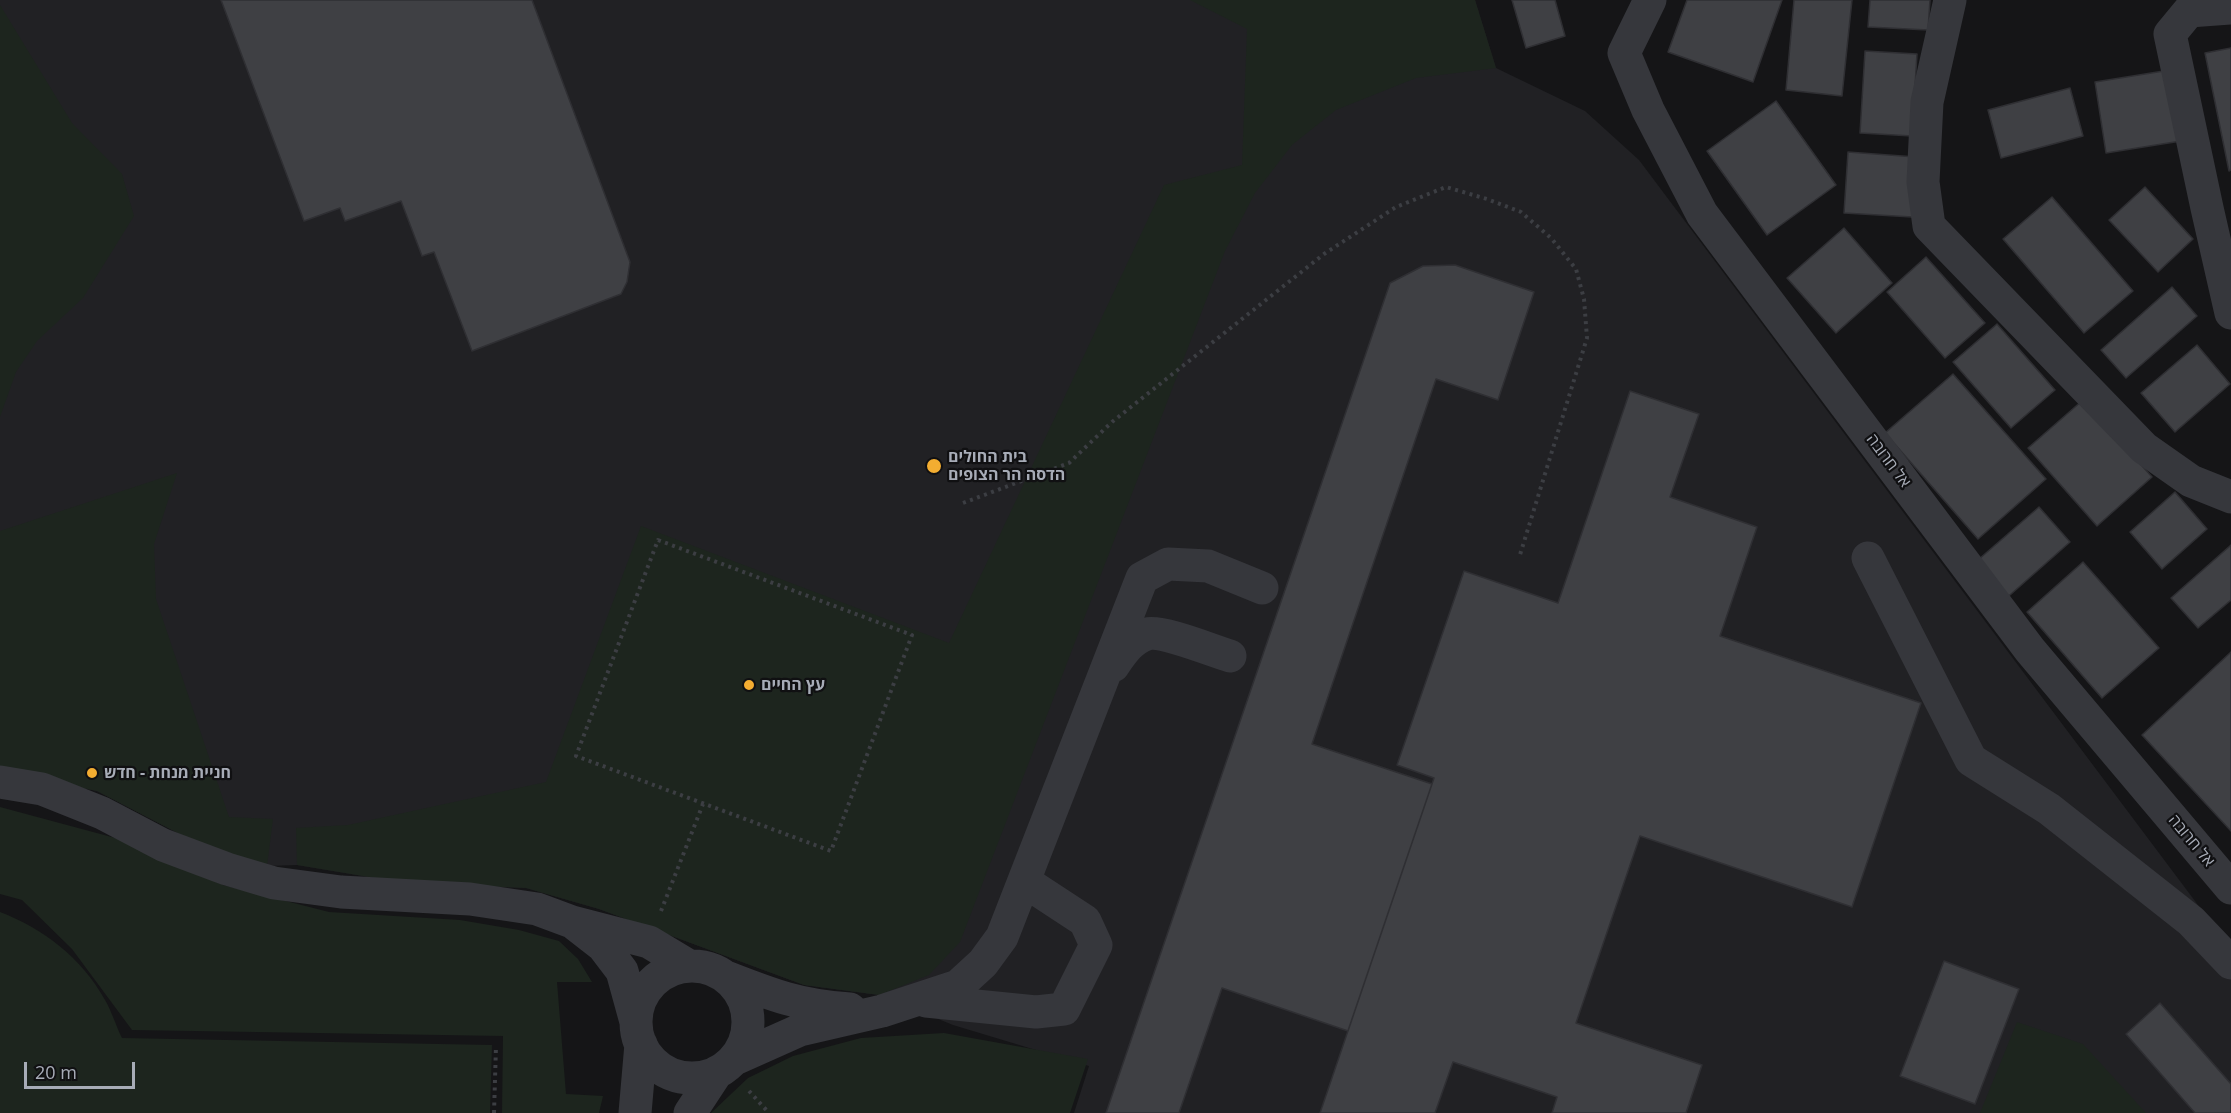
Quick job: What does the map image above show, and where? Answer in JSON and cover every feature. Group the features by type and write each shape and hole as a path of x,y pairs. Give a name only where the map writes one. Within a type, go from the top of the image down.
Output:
{"street":[{"name":"אל חרובה","path":"1650,0 1624,53 1648,110 1702,214 2030,650 2231,888"},
{"path":"1950,0 1927,102 1923,183 1929,226 2144,448 2191,481 2231,494"},
{"path":"2231,8 2189,10 2170,34 2222,233 2231,313"},
{"path":"1868,558 1971,760 2049,809 2191,921 2231,963"},
{"path":"572,922 603,946 622,971 638,1033 650,1059 664,1070 681,1077 699,1078 800,1030 882,1011 958,986 983,963 1002,938 1142,578 1168,564 1208,566 1262,588"},
{"path":"1099,687 1126,647 1148,633 1169,636 1230,656"},
{"path":"0,782 42,789 102,813 163,845 227,869 274,883 341,892 470,898 537,909 572,922 649,942 689,966"},
{"path":"916,1000 1036,1012 1064,1009 1096,945 1085,921 1024,881"},
{"path":"635,1113 639,1005 646,990 658,978 673,969 689,966 709,968 777,998 817,1007 882,1011"},
{"path":"690,1113 745,1043 748,1025 747,1007 739,990 726,976"}],"path":[{"path":"963,502 1069,462 1112,422 1324,255 1396,207 1446,187 1487,198 1521,212 1551,238 1576,269 1584,298 1587,338 1519,558"},
{"path":"658,540 912,635 831,852 703,804 576,756 658,540"},
{"path":"649,942 703,804"},
{"path":"494,1113 496,1046"}],"shaded area":[{"name":"בית החולים הדסה הר הצופים","path":"0,0 1475,0 1496,68 1585,111 1639,160 2231,949 2231,1113 1074,1113 1089,1066 953,1025 879,995 804,985 599,909 526,888 405,883 297,865 267,866 195,842 97,791 0,771"},
{"path":"1190,0 1475,0 1496,68 1416,78 1336,110 1292,145 1255,193 1225,251 960,942 929,975 879,995 804,985 599,909 526,888 405,883 297,865 296,828 348,825 546,782 641,526 949,643 1164,185 1242,165 1247,29"},
{"path":"0,5 72,123 122,174 134,216 83,298 37,341 16,372 0,417"},
{"path":"177,473 154,544 156,599 229,817 273,819 267,866 195,842 97,791 0,771 0,531"},
{"path":"0,807 119,839 223,885 329,912 460,920 519,930 559,941 578,959 592,982 557,982 566,1094 603,1096 599,1113 502,1113 503,1036 132,1030 72,949 22,900 0,894"},
{"path":"0,912 32,927 73,958 96,985 110,1009 122,1038 492,1045 490,1113 0,1113"},
{"path":"2017,1022 2083,1044 2146,1113 1980,1113"},
{"path":"944,1033 1088,1059 1070,1113 711,1113 748,1078 793,1056 861,1038"}],"building":[{"path":"221,0 532,0 630,262 627,282 621,294 472,351 434,252 422,256 401,201 345,221 340,208 304,221"},
{"path":"1512,0 1555,0 1565,36 1526,48"},
{"path":"1687,0 1782,0 1753,82 1668,52"},
{"path":"1794,0 1852,0 1842,96 1786,90"},
{"path":"1870,0 1930,0 1928,30 1868,27"},
{"path":"2231,48 2231,170 2229,171 2205,53"},
{"path":"1865,51 1917,54 1912,136 1860,133"},
{"path":"2170,70 2181,141 2106,153 2095,82"},
{"path":"2070,88 2083,136 2001,158 1988,110"},
{"path":"1776,101 1836,185 1767,235 1707,151"},
{"path":"1848,152 1916,157 1912,217 1844,213"},
{"path":"2145,187 2193,239 2158,272 2109,220"},
{"path":"2052,197 2133,291 2084,333 2003,239"},
{"path":"1844,228 1892,283 1836,333 1787,278"},
{"path":"1926,257 1985,323 1945,358 1887,292"},
{"path":"1455,265 1534,292 1498,400 1436,379 1312,744 1432,784 1348,1031 1222,988 1179,1113 1106,1113 1390,283 1423,266"},
{"path":"2172,287 2197,316 2126,378 2101,350"},
{"path":"1997,324 2055,390 2011,428 1953,362"},
{"path":"2197,345 2230,384 2175,432 2141,393"},
{"path":"1953,374 2046,479 1978,539 1885,433"},
{"path":"1630,391 1699,414 1670,497 1757,527 1720,636 1921,703 1852,907 1640,836 1576,1023 1702,1065 1686,1113 1552,1113 1557,1097 1453,1062 1435,1113 1320,1113 1434,778 1397,765 1464,571 1558,603"},
{"path":"2083,400 2152,477 2097,526 2028,448"},
{"path":"2175,492 2207,529 2162,569 2130,532"},
{"path":"2039,507 2070,542 2002,602 1971,566"},
{"path":"2231,545 2231,600 2198,628 2171,598"},
{"path":"2083,562 2159,648 2102,698 2027,612"},
{"path":"2231,652 2231,831 2142,735"},
{"path":"1944,961 2019,989 1975,1104 1900,1076"},
{"path":"2160,1003 2231,1084 2231,1113 2195,1113 2126,1034"}],"place":[{"name":"בית החולים הדסה הר הצופים","path":"934,466"},
{"name":"עץ החיים","path":"749,685"},
{"name":"חניית מנחת - חדש","path":"92,773"}]}
